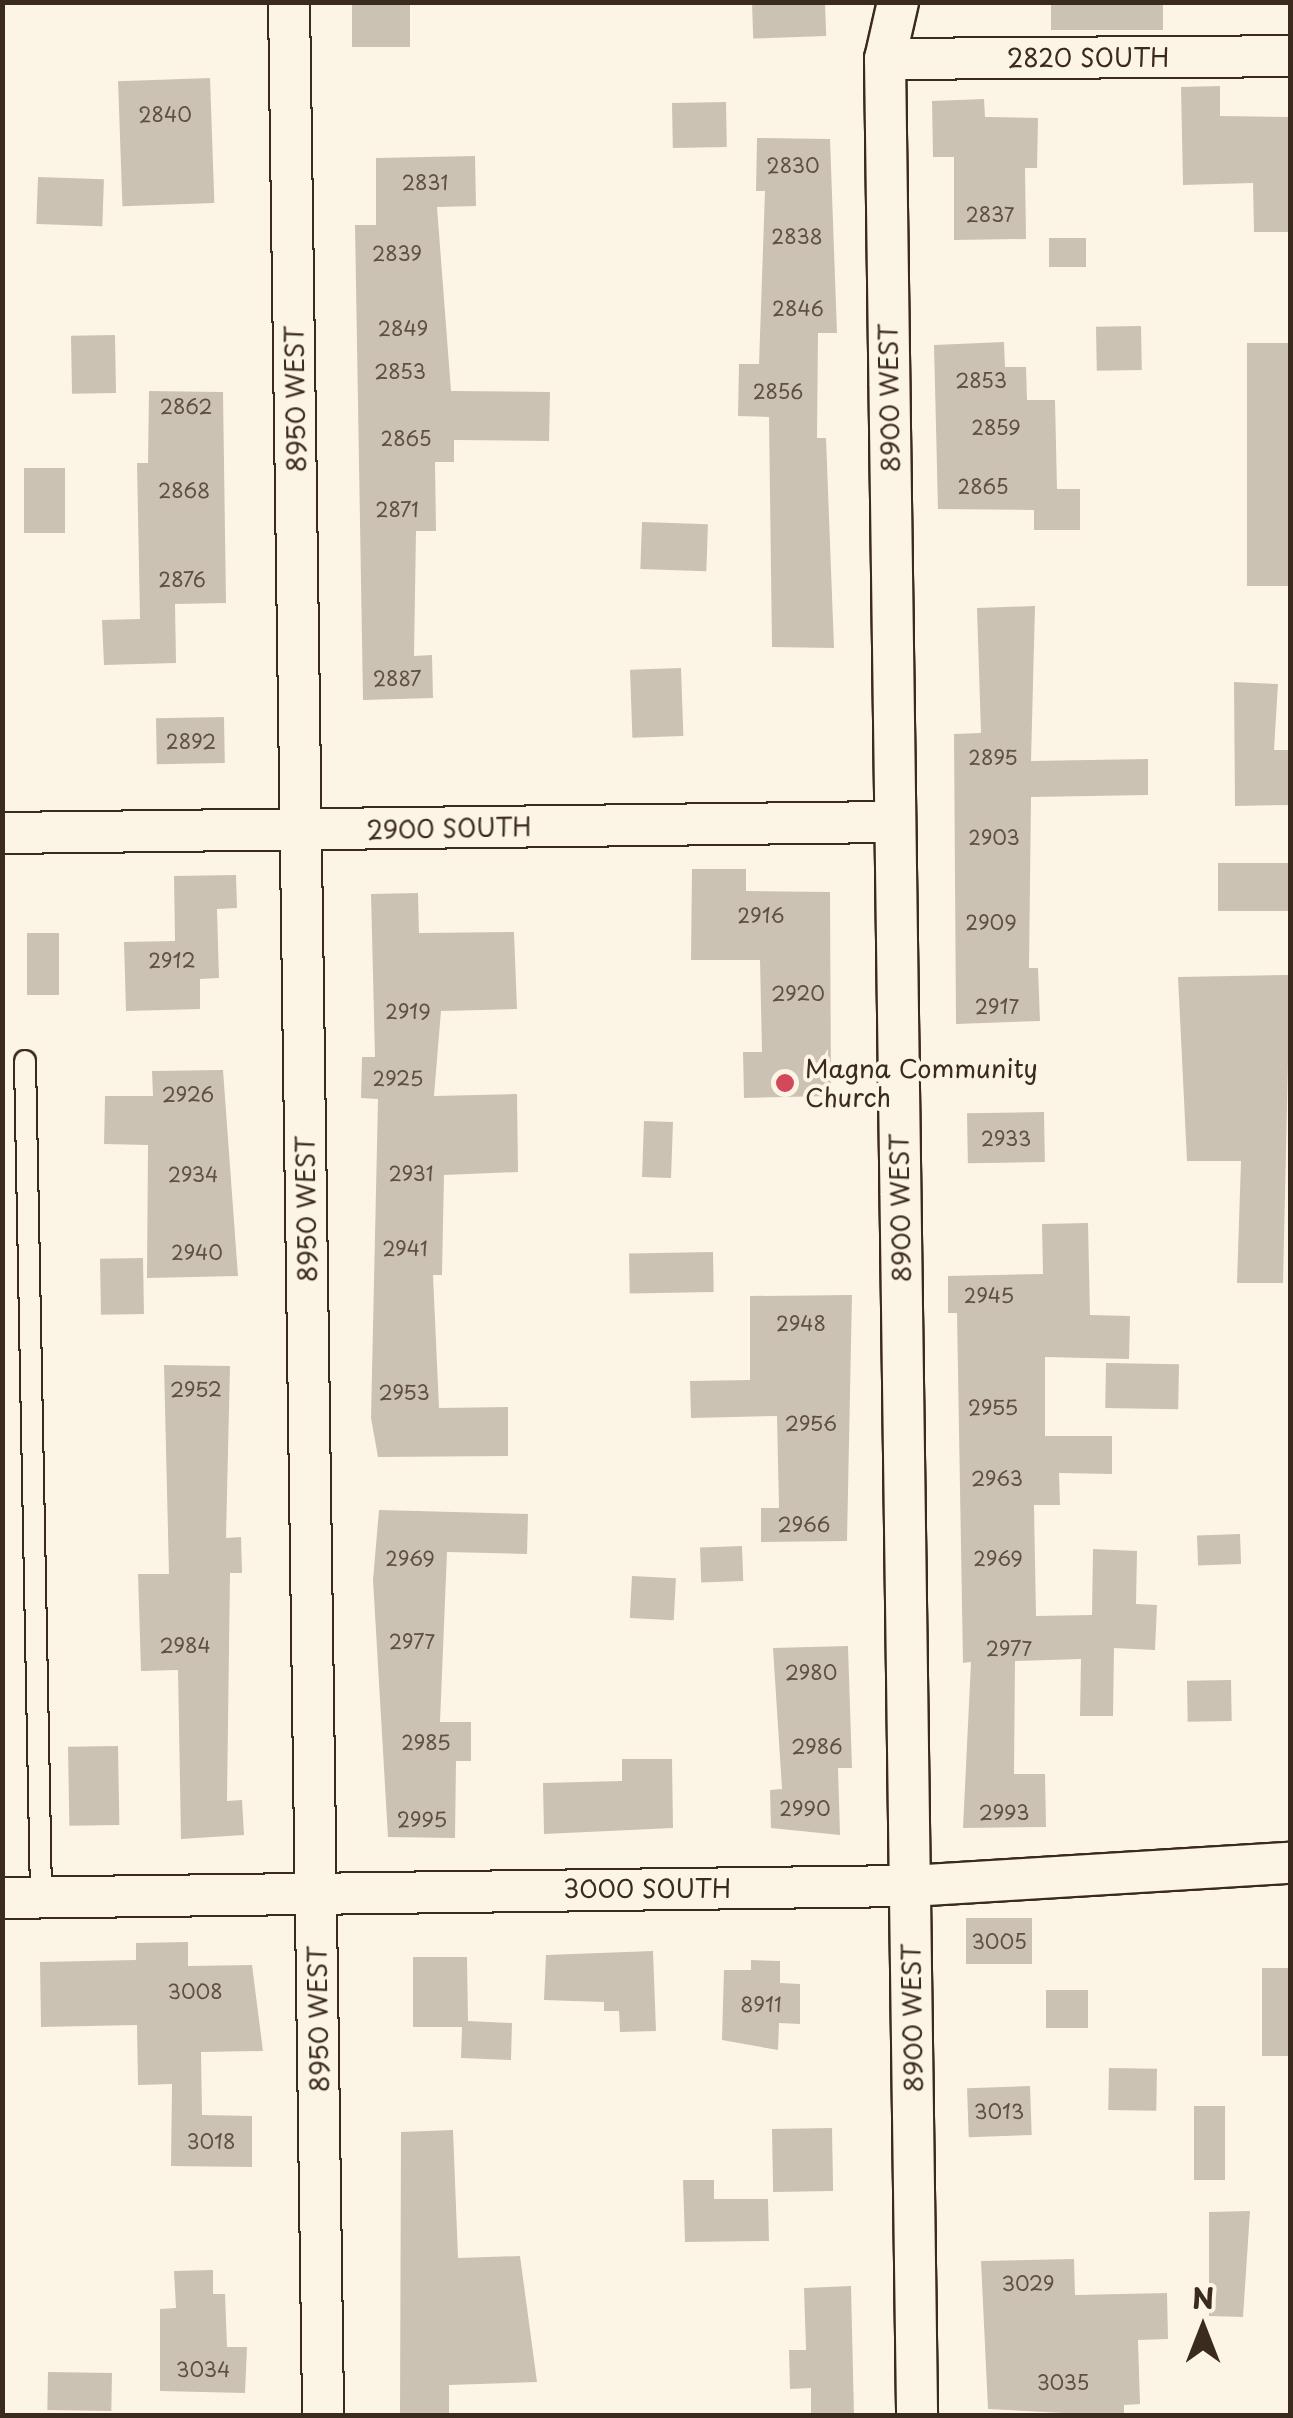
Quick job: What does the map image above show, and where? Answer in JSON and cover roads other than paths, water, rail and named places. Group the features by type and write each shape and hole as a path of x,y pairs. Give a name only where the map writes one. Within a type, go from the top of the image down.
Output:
{"street":[{"name":"8950 WEST","path":"290,2 323,2416"},
{"name":"8900 WEST","path":"898,2 885,59 918,2416"},
{"name":"2820 SOUTH","path":"885,59 1290,56"},
{"name":"2900 SOUTH","path":"2,834 895,822"},
{"name":"3000 SOUTH","path":"22,1897 316,1890 910,1886 1290,1863"}],"lane":[{"path":"22,1897 25,1060"}],"place":[{"name":"Magna Community Church","path":"785,1083"}]}
